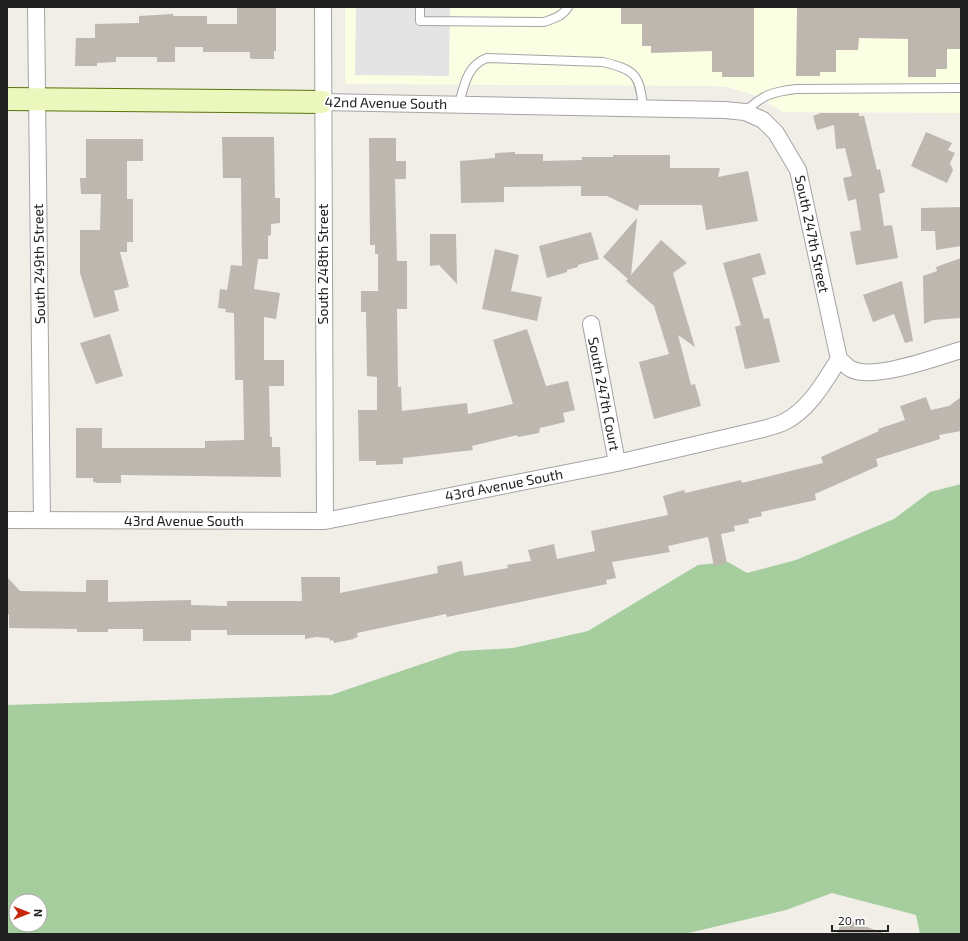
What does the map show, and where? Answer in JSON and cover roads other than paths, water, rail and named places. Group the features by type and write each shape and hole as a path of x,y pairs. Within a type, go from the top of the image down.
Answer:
{"street":[{"name":"South 249th Street","path":"36,7 42,520"},
{"name":"South 248th Street","path":"322,7 325,521"},
{"name":"42nd Avenue South","path":"7,99 459,104 725,110 745,112 763,120"},
{"name":"South 247th Street","path":"763,120 776,133 798,170 839,359"},
{"name":"South 247th Court","path":"591,324 617,463"},
{"path":"839,359 852,370 865,372 887,371 961,350"},
{"name":"43rd Avenue South","path":"7,520 325,521 617,463 764,429 785,422 804,408 823,384 839,359"}],"lane":[{"path":"420,7 420,21 544,22 557,17 565,12 568,7"},
{"path":"459,104 466,78 471,69 479,61 487,58 603,62 616,65 627,70 638,79 641,85 643,109"},
{"path":"745,112 758,100 773,92 796,89 961,88"}]}
